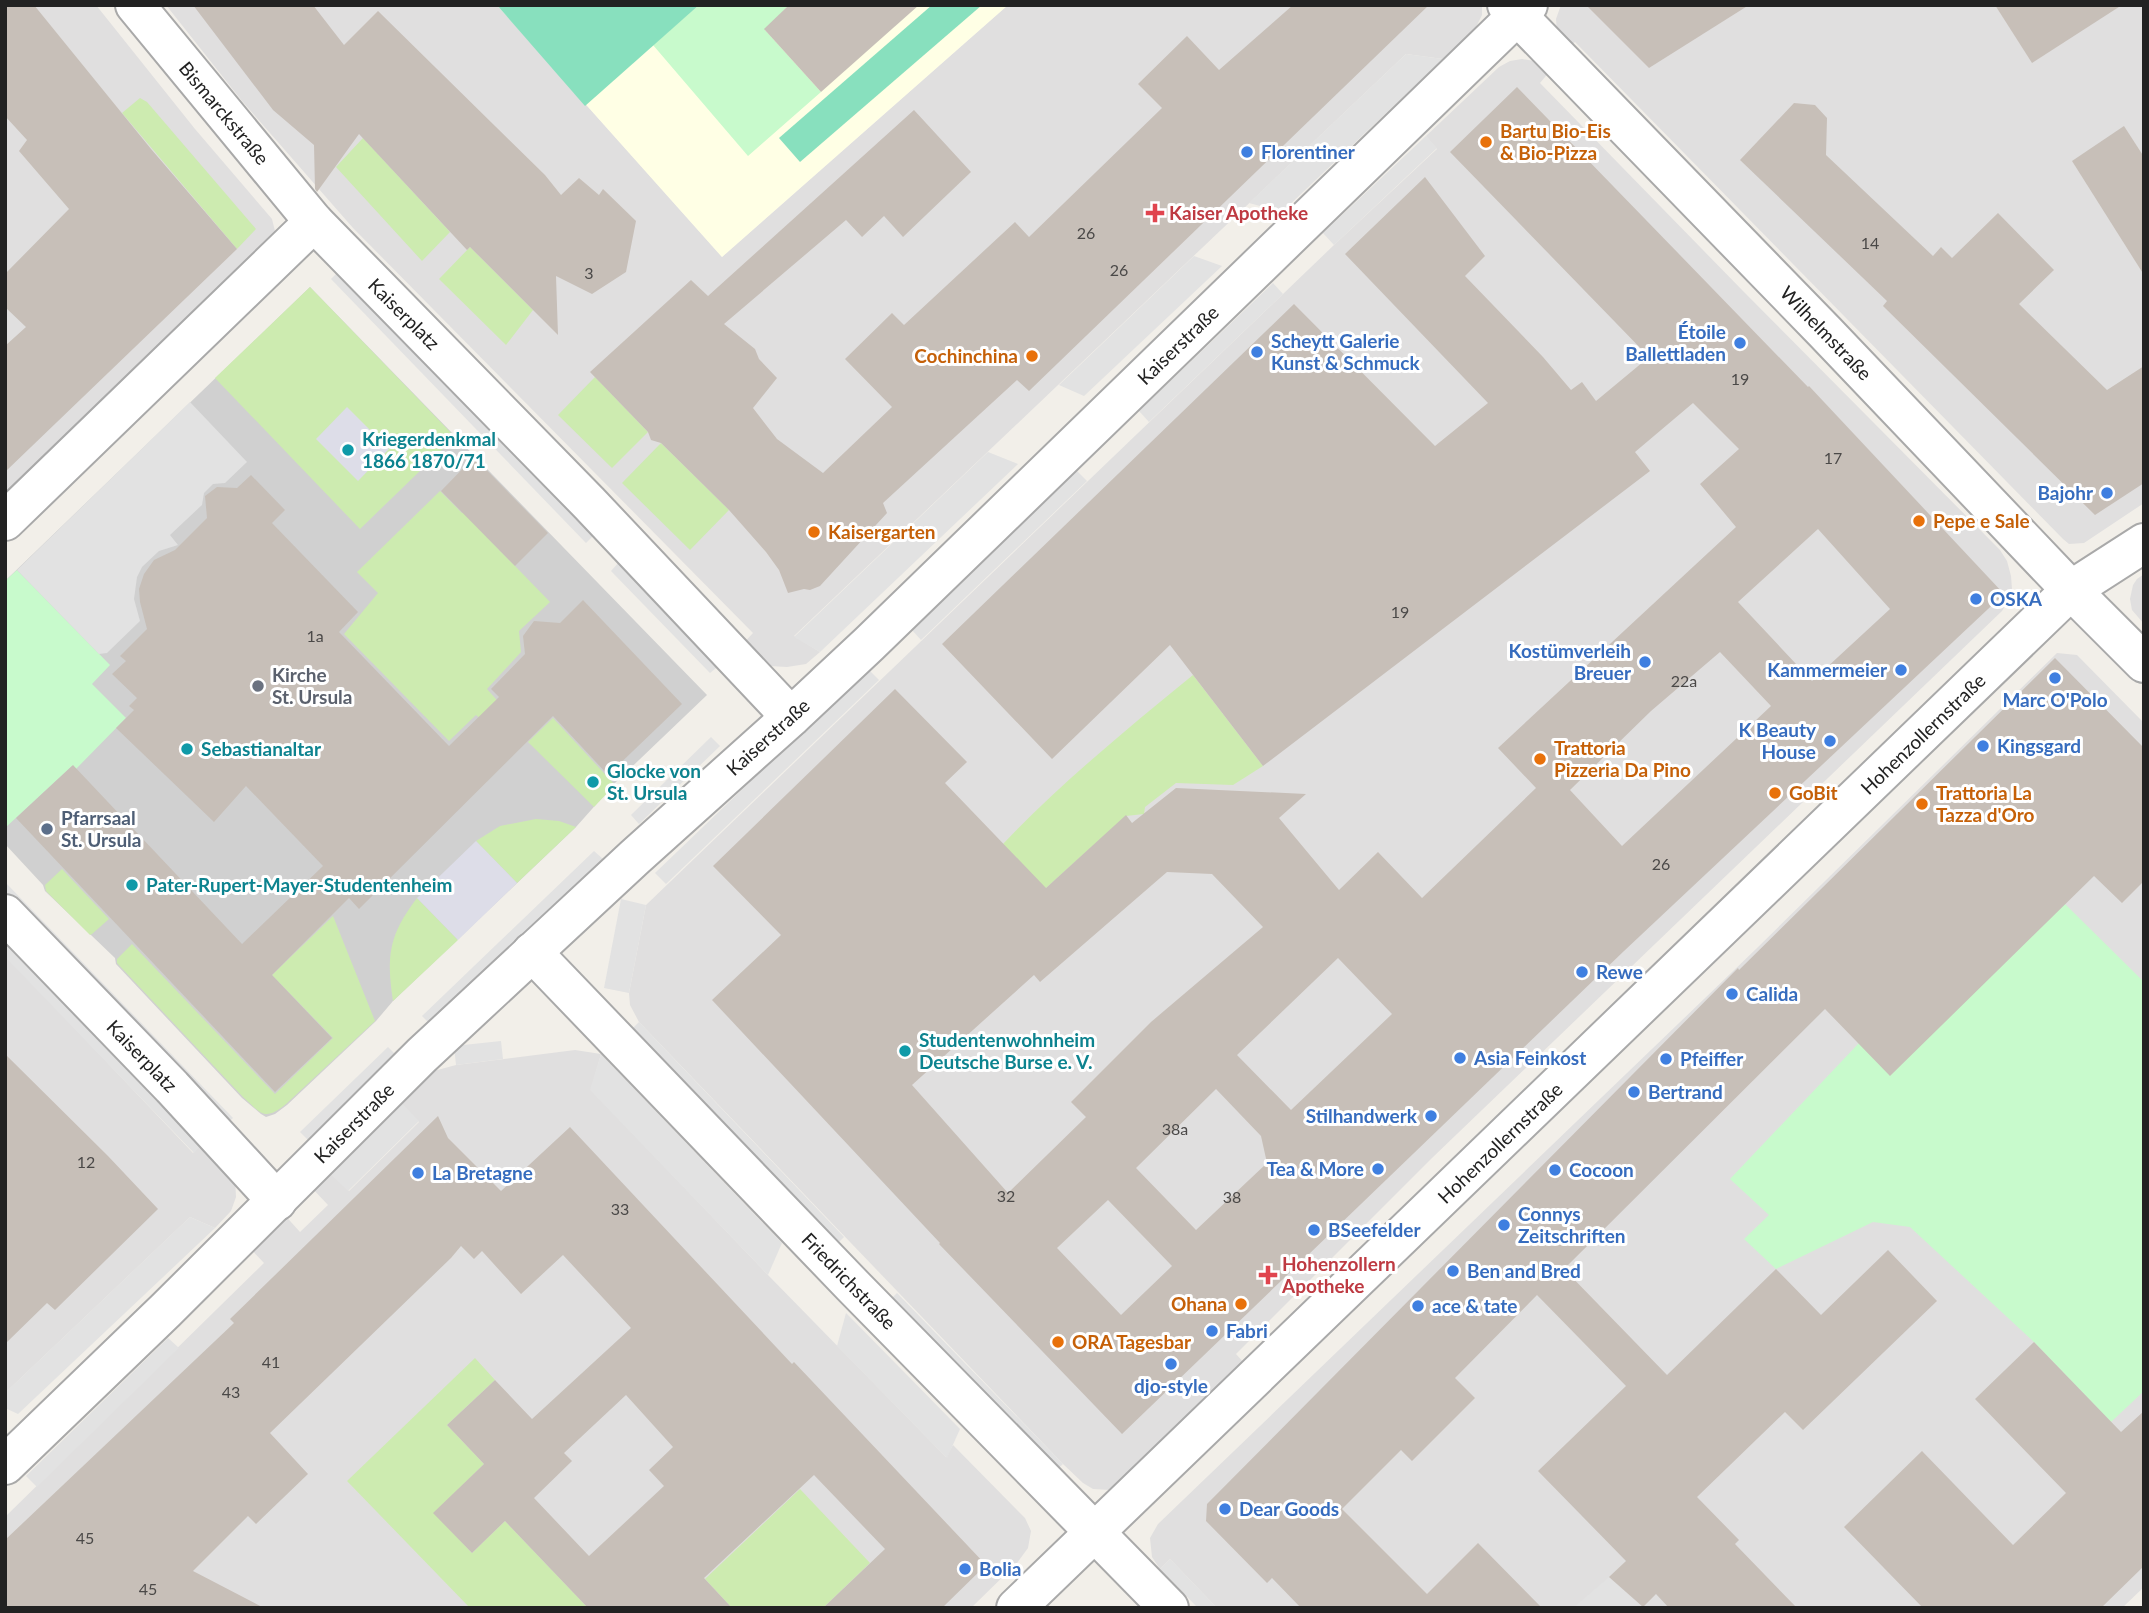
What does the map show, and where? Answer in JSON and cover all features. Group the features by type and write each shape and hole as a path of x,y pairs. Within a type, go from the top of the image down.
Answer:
{"street":[{"name":"Bismarckstraße","path":"135,5 314,222"},
{"name":"Wilhelmstraße","path":"1517,9 2071,590 2144,663"},
{"name":"Kaiserstraße","path":"5,1465 113,1363 422,1055 532,951 791,717 1065,456 1517,9"},
{"path":"5,521 314,222"},
{"name":"Kaiserplatz","path":"314,222 589,503 791,717"},
{"name":"Hohenzollernstraße","path":"1016,1608 2071,590 2144,543"},
{"name":"Kaiserplatz","path":"5,914 172,1087 277,1201"},
{"name":"Friedrichstraße","path":"532,951 852,1285 1169,1608"}],"shaded area":[{"path":"5,5 96,5 195,129 272,219 275,231 272,239 5,495"},
{"path":"166,5 497,5 722,257 1008,5 1482,5 1482,15 1476,27 1443,59 1406,54 794,636 820,652 806,664 787,667 769,666 755,661 739,648 753,633 353,228 242,101"},
{"path":"497,5 1008,5 722,257"},
{"path":"1561,5 2144,5 2144,503 2084,543 2069,544 2063,539 1575,42 1565,50 1557,32 1556,19"},
{"path":"1406,54 1443,59 1282,212 1249,203"},
{"path":"1522,59 1534,61 1550,71 1540,83 2000,550 2007,561 2011,576 2009,600 2002,611 1432,1158 1236,1354 1245,1364 1111,1490 1093,1489 1063,1464 639,1022 630,1005 629,993 646,905 1437,149 1426,136 1499,67"},
{"path":"1426,136 1437,148 1334,245 1323,233"},
{"path":"1194,256 1222,266 1084,396 1059,385"},
{"path":"341,269 596,533 586,543 331,279"},
{"path":"1273,283 1283,294 1149,422 1139,411"},
{"path":"310,287 707,695 616,782 576,827 393,1001 376,1021 287,1105 266,1117 242,1098 116,964 115,958 45,891 43,885 5,844 5,581"},
{"path":"190,402 247,462 225,483 213,484 204,493 202,505 170,535 178,545 159,551 142,567 137,577 134,599 140,621 107,653 99,654 17,570"},
{"path":"347,407 389,449 358,481 316,439"},
{"path":"988,452 1018,464 820,652 794,637"},
{"path":"1076,470 1087,481 921,640 911,629"},
{"path":"621,560 722,663 710,673 611,571"},
{"path":"2144,574 2144,624 2132,610 2130,599 2133,585"},
{"path":"2057,653 2077,655 2144,723 2144,1587 2122,1608 1217,1608 1170,1559 1160,1569 1152,1557 1150,1538 1158,1524 1756,949"},
{"path":"868,669 879,680 666,884 655,873"},
{"path":"711,737 720,746 639,824 631,815"},
{"path":"476,841 517,883 458,940 417,898"},
{"path":"594,851 603,859 430,1024 422,1016"},
{"path":"5,882 233,1118 223,1127 5,902"},
{"path":"621,899 646,905 629,993 604,988"},
{"path":"5,937 205,1141 194,1153 5,957"},
{"path":"5,955 193,1153 205,1141 235,1177 236,1197 231,1211 215,1228 190,1217 5,1393"},
{"path":"639,1022 844,1237 834,1247 629,1032"},
{"path":"501,1041 503,1059 456,1065 454,1046"},
{"path":"388,1047 397,1056 309,1141 300,1132"},
{"path":"575,1050 601,1054 591,1090 768,1275 946,1457 953,1445 1025,1518 1031,1531 1028,1548 1017,1563 971,1608 5,1608 5,1517 264,1263 248,1246 282,1212 300,1232 328,1205 310,1186 327,1170 349,1191 419,1122 397,1099 430,1072 456,1065"},
{"path":"601,1054 782,1243 768,1275 590,1090"},
{"path":"397,1099 419,1121 348,1191 327,1170"},
{"path":"190,1217 215,1228 18,1414 5,1408 5,1393"},
{"path":"897,1293 1063,1464 1052,1474 887,1303"},
{"path":"846,1313 960,1429 947,1458 837,1346"},
{"path":"168,1338 179,1348 37,1487 26,1476"},
{"path":"1170,1559 1217,1608 1198,1608 1160,1569"},
{"path":"1609,1577 1644,1608 1573,1608"}],"green space":[{"path":"497,5 699,5 585,106"},
{"path":"699,5 789,5 765,30 821,92 748,156 653,45"},
{"path":"932,5 982,5 800,162 779,138"},
{"path":"140,98 147,102 256,229 237,249 122,113"},
{"path":"363,138 450,232 422,261 336,167"},
{"path":"470,247 533,310 506,345 439,279"},
{"path":"310,287 455,437 360,529 215,378"},
{"path":"595,377 648,432 612,468 558,415"},
{"path":"661,443 729,510 690,550 622,483"},
{"path":"440,491 462,513 474,501 477,527 550,602 519,631 521,652 487,689 503,707 486,724 476,715 449,741 344,634 378,593 357,572"},
{"path":"17,570 110,665 92,684 126,718 76,769 72,766 5,828 5,581"},
{"path":"1193,675 1263,766 1233,785 1176,783 1145,807 1144,814 1126,816 1016,915 1003,844 1119,736"},
{"path":"553,718 615,785 594,807 528,742"},
{"path":"536,819 559,821 576,827 517,883 476,841 500,826"},
{"path":"62,869 109,919 90,935 46,891 45,885"},
{"path":"417,898 458,940 393,1001 390,971 392,946 400,923"},
{"path":"2065,904 2144,982 2144,1391 2111,1422 2034,1342 1910,1227 1873,1222 1776,1269 1744,1239 1769,1215 1730,1179 1859,1043"},
{"path":"333,916 375,1021 273,1113 259,1111 243,1097 117,963 117,959 132,944 275,1094 333,1038 272,975"},
{"path":"475,1358 495,1380 447,1425 484,1464 434,1513 472,1553 505,1521 588,1608 470,1608 347,1481"},
{"path":"800,1489 870,1563 823,1608 732,1608 705,1579"}],"building":[{"path":"5,5 34,5 151,149 237,249 5,472 5,346 26,327 5,307 5,274 69,209 19,151 27,140 5,116"},
{"path":"193,5 313,5 344,45 378,11 545,175 561,195 579,178 599,195 603,189 636,221 626,272 592,294 556,276 558,335 470,247 467,250 359,134 317,192 314,145 273,110"},
{"path":"789,5 919,5 821,92 764,29"},
{"path":"1293,5 1429,5 1029,391 1017,380 883,503 887,513 820,586 788,593 779,570 729,510 661,443 651,440 648,432 590,372 691,280 708,296 914,110 971,172 903,237 884,216 862,237 846,220 724,324 755,349 759,359 777,378 753,408 777,439 823,473 892,407 845,359 892,313 904,325 1015,222 1029,237 1162,108 1138,84 1187,36 1219,70"},
{"path":"1586,5 1749,5 1649,68"},
{"path":"1995,5 2122,5 2032,63"},
{"path":"1517,87 1809,386 2004,594 1624,951 1122,1434 939,1244 712,1000 781,935 713,866 895,689 967,762 945,783 1046,888 1126,815 1132,823 1176,788 1306,794 1279,818 1339,890 1378,852 1422,898 1536,788 1498,748 1736,527 1700,484 1739,449 1693,403 1635,452 1650,471 1263,766 1170,645 1052,759 942,644 1294,304 1435,446 1488,403 1345,254 1425,177 1485,256 1465,276 1571,390 1582,382 1596,401 1649,357 1450,152","holes":["1818,529 1890,609 1812,681 1738,602","1720,652 1771,706 1622,846 1570,790 1651,711","1167,872 1212,874 1263,927 1151,1022 1071,1102 1086,1117 1008,1193 912,1085 1034,975 1040,982","1338,958 1392,1014 1291,1110 1237,1055","1216,1089 1261,1136 1267,1163 1196,1230 1136,1168","1108,1200 1172,1266 1121,1315 1057,1248"]},
{"path":"1794,103 1815,105 1827,118 1826,155 1933,256 1941,247 1952,258 1998,213 2054,270 2019,304 2107,390 2144,366 2144,483 2095,515 1883,306 1887,301 1740,160"},
{"path":"2124,126 2144,157 2144,275 2072,161"},
{"path":"474,457 548,533 515,566 441,491"},
{"path":"251,475 285,510 272,523 358,612 339,632 449,746 499,697 491,689 525,654 523,636 534,621 560,623 583,600 682,704 608,775 553,716 359,909 349,898 272,975 332,1038 275,1092 16,818 73,765 242,944 323,866 246,786 214,822 116,728 134,710 129,706 137,698 112,674 126,661 120,656 147,629 139,589 144,574 154,560 175,550 207,518 205,496 217,487 237,488"},
{"path":"2055,658 2144,748 2144,881 2122,903 2094,876 1890,1076 1825,1009 1564,1269 1667,1375 1776,1269 1821,1315 1888,1250 1937,1301 1803,1430 1785,1412 1697,1497 1739,1540 1735,1544 1797,1608 1669,1608 1656,1594 1643,1607 1609,1577 1626,1561 1538,1471 1626,1386 1537,1295 1455,1378 1475,1398 1412,1461 1401,1450 1342,1509 1427,1594 1478,1543 1542,1608 1301,1608 1272,1578 1267,1583 1206,1521 1207,1504 1738,968 1739,970"},
{"path":"5,1054 158,1209 55,1310 47,1303 5,1344"},
{"path":"438,1116 448,1138 501,1191 570,1127 792,1364 794,1362 986,1565 942,1608 823,1608 885,1549 814,1475 704,1578 732,1608 588,1608 505,1521 472,1553 433,1513 484,1464 447,1425 495,1380 532,1419 631,1328 563,1255 521,1294 482,1251 474,1259 461,1246 270,1433 308,1474 256,1524 248,1516 193,1571 264,1608 5,1608 5,1540 234,1323 230,1319","holes":["626,1395 673,1447 649,1470 664,1486 589,1556 534,1498 572,1461 564,1453"]},
{"path":"2034,1342 2121,1432 2144,1411 2144,1566 2101,1608 1923,1608 1844,1527 1922,1451 2013,1545 2066,1493 1975,1399"}],"place":[{"name":"Bartu Bio-Eis & Bio-Pizza","path":"1486,142"},
{"name":"Florentiner","path":"1247,152"},
{"name":"Kaiser Apotheke","path":"1155,213"},
{"name":"Étoile Ballettladen","path":"1740,343"},
{"name":"Scheytt Galerie Kunst & Schmuck","path":"1257,352"},
{"name":"Cochinchina","path":"1032,356"},
{"name":"Kriegerdenkmal 1866 1870/71","path":"348,450"},
{"name":"Bajohr","path":"2107,493"},
{"name":"Pepe e Sale","path":"1919,521"},
{"name":"Kaisergarten","path":"814,532"},
{"name":"OSKA","path":"1976,599"},
{"name":"Kostümverleih Breuer","path":"1645,662"},
{"name":"Kammermeier","path":"1901,670"},
{"name":"Marc O'Polo","path":"2055,678"},
{"name":"Kirche St. Ursula","path":"258,686"},
{"name":"K Beauty House","path":"1830,741"},
{"name":"Kingsgard","path":"1983,746"},
{"name":"Sebastianaltar","path":"187,749"},
{"name":"Trattoria Pizzeria Da Pino","path":"1540,759"},
{"name":"Glocke von St. Ursula","path":"593,782"},
{"name":"GoBit","path":"1775,793"},
{"name":"Trattoria La Tazza d'Oro","path":"1922,804"},
{"name":"Pfarrsaal St. Ursula","path":"47,829"},
{"name":"Pater-Rupert-Mayer-Studentenheim","path":"132,885"},
{"name":"Rewe","path":"1582,972"},
{"name":"Calida","path":"1732,994"},
{"name":"Studentenwohnheim Deutsche Burse e. V.","path":"905,1051"},
{"name":"Asia Feinkost","path":"1460,1058"},
{"name":"Pfeiffer","path":"1666,1059"},
{"name":"Bertrand","path":"1634,1092"},
{"name":"Stilhandwerk","path":"1431,1116"},
{"name":"Tea & More","path":"1378,1169"},
{"name":"Cocoon","path":"1555,1170"},
{"name":"La Bretagne","path":"418,1173"},
{"name":"Connys Zeitschriften","path":"1504,1225"},
{"name":"BSeefelder","path":"1314,1230"},
{"name":"Ben and Bred","path":"1453,1271"},
{"name":"Hohenzollern Apotheke","path":"1268,1275"},
{"name":"Ohana","path":"1241,1304"},
{"name":"ace & tate","path":"1418,1306"},
{"name":"Fabri","path":"1212,1331"},
{"name":"ORA Tagesbar","path":"1058,1342"},
{"name":"djo-style","path":"1171,1364"},
{"name":"Dear Goods","path":"1225,1509"},
{"name":"Bolia","path":"965,1569"}]}
